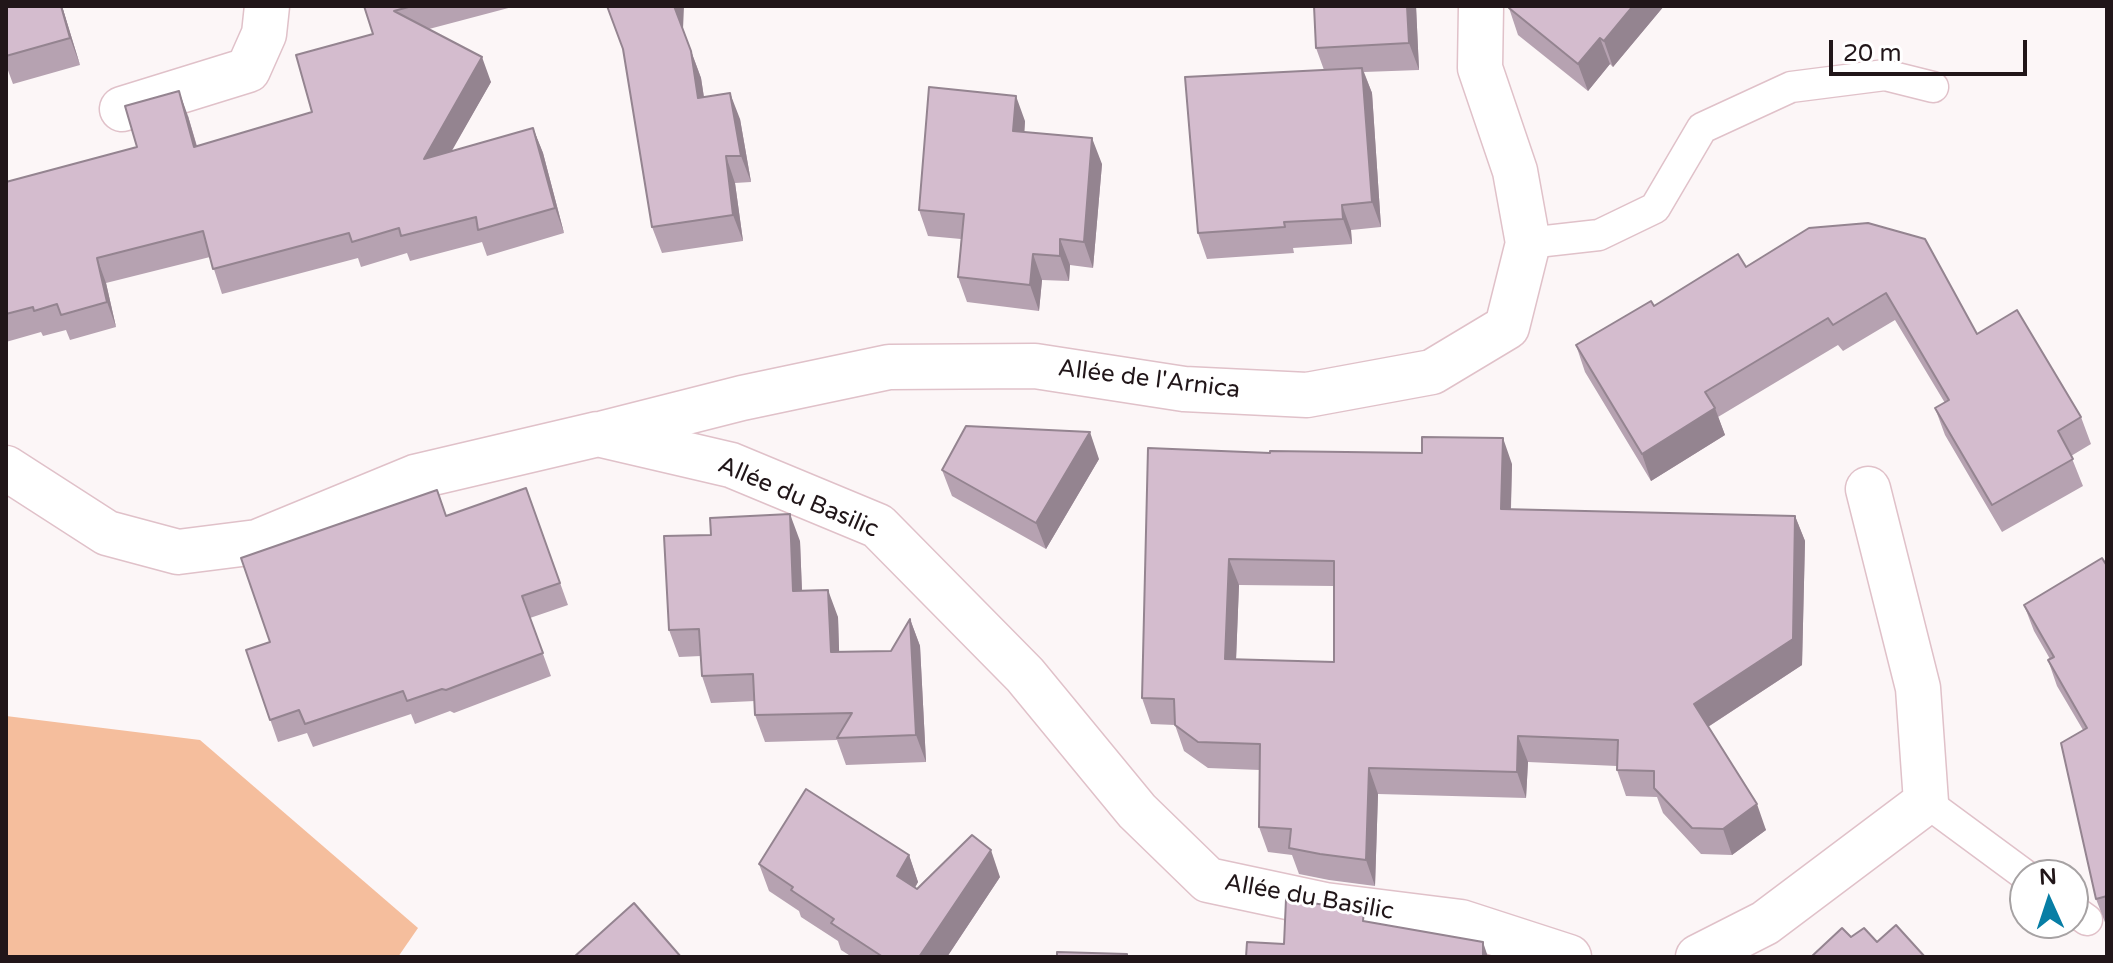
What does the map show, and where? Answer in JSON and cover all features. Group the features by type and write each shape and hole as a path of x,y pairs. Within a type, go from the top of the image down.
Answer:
{"street":[{"path":"122,109 248,70 264,34 267,6"},
{"name":"Allée de l'Arnica","path":"598,434 742,398 889,367 1035,366 1184,389 1307,395 1432,372 1507,327 1528,243 1515,171 1480,68 1481,6"},
{"name":"Allée du Basilic","path":"6,468 107,533 178,552 257,542 415,477 598,434 731,465 878,526 1025,675 1137,811 1208,880 1325,905 1461,922 1569,957"},
{"path":"1698,957 1765,923 1926,802 1918,688 1868,489"}],"lane":[{"path":"1528,243 1599,235 1655,208 1702,128 1791,87 1885,75 1933,87"},
{"path":"1926,802 2009,863"}],"shaded area":[{"path":"6,716 200,740 418,928 398,957 6,957"}],"building":[{"path":"6,6 61,6 70,38 6,56"},
{"path":"364,6 412,6 394,11 482,57 424,159 533,128 555,208 478,230 476,217 401,236 399,228 352,242 349,233 213,269 203,231 97,258 107,302 61,315 57,304 34,311 33,307 6,314 6,182 137,147 125,106 179,91 194,147 312,112 296,55 373,34"},
{"path":"607,6 674,6 691,51 698,98 730,93 741,156 726,156 733,215 652,227 623,49"},
{"path":"1314,6 1407,6 1409,43 1316,48"},
{"path":"1633,6 1604,41 1600,38 1578,64 1509,8"},
{"path":"1362,68 1372,202 1342,205 1343,219 1284,222 1285,227 1198,233 1185,77"},
{"path":"929,87 1016,96 1013,131 1092,138 1084,242 1060,239 1060,256 1033,254 1030,285 958,277 964,214 919,210"},
{"path":"1868,223 1925,239 1977,334 2017,310 2081,417 2058,431 2073,459 1992,505 1935,408 1949,400 1886,293 1833,325 1828,318 1705,392 1715,408 1642,454 1576,345 1651,301 1654,306 1738,254 1746,267 1809,228"},
{"path":"966,426 1090,432 1036,523 942,470"},
{"path":"1422,437 1503,438 1501,509 1795,516 1793,639 1694,704 1757,804 1723,829 1692,828 1654,788 1654,771 1617,770 1618,740 1518,736 1517,772 1369,768 1366,860 1289,848 1291,829 1259,827 1260,744 1198,742 1175,725 1174,699 1142,698 1148,448 1270,453 1422,453","holes":["1229,559 1334,561 1334,662 1225,659"]},
{"path":"526,488 560,583 522,596 543,653 446,690 407,701 403,691 305,724 299,710 270,720 246,650 270,642 241,558 437,490 446,516"},
{"path":"790,514 793,591 828,590 831,652 891,651 910,619 916,735 837,738 852,713 755,715 753,674 702,676 699,629 669,630 664,536 711,535 710,518"},
{"path":"2102,558 2107,566 2107,896 2096,899 2061,743 2087,728 2048,660 2054,657 2024,605"},
{"path":"806,789 909,855 897,876 917,889 972,835 991,850 919,957 883,957 831,923 834,919 759,864"},
{"path":"1286,899 1364,911 1363,921 1483,942 1483,957 1246,957 1247,942 1284,944"},
{"path":"634,903 681,957 574,957"},
{"path":"1896,925 1925,957 1811,957 1842,928 1851,937 1864,928 1877,942"},
{"path":"1057,952 1127,954 1127,957 1057,957"}]}
